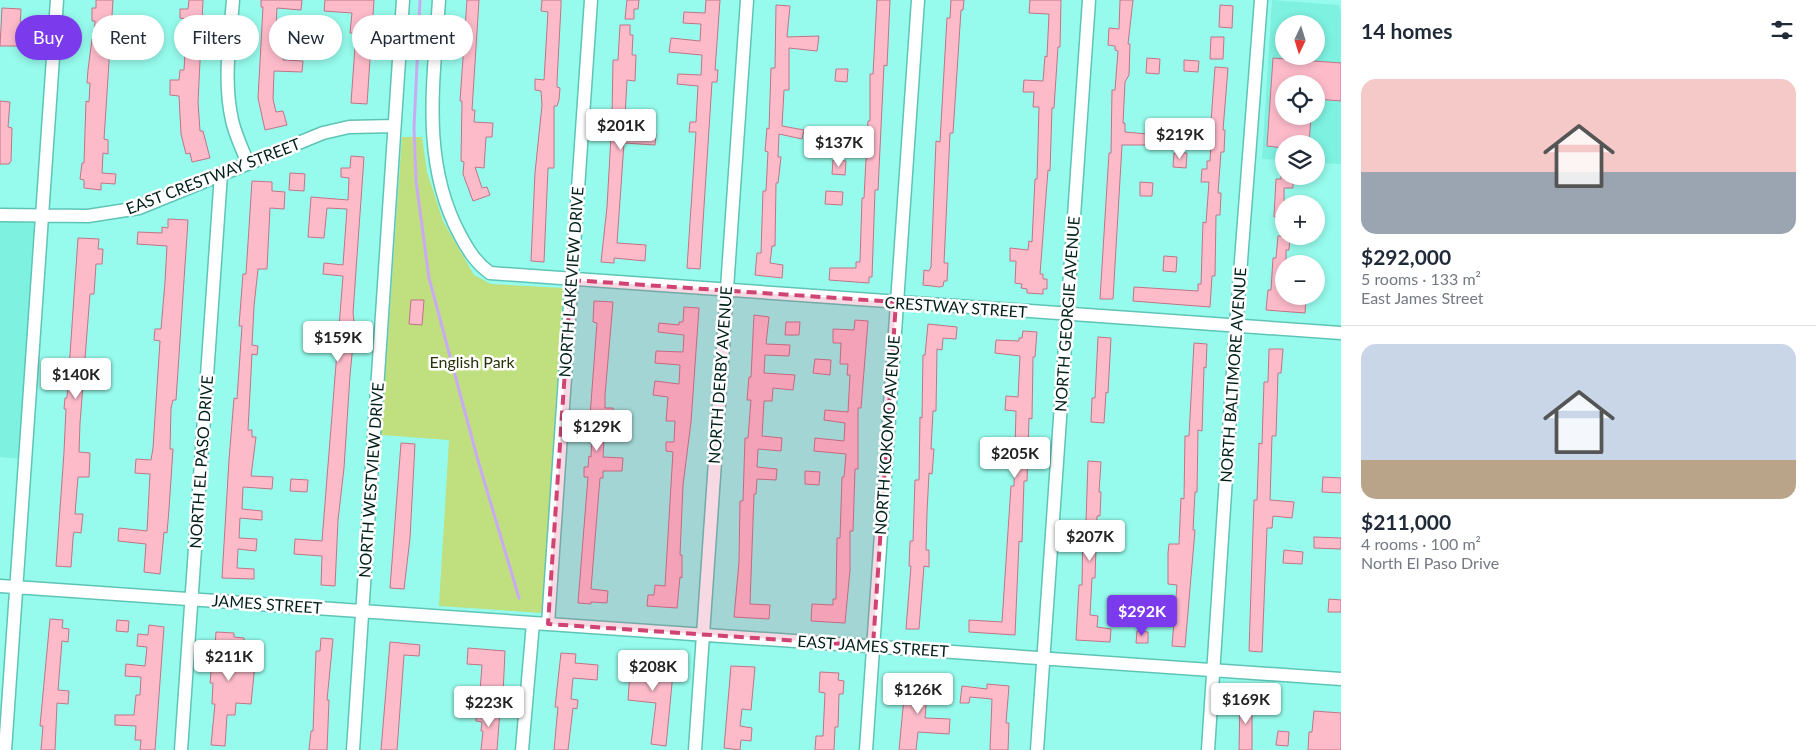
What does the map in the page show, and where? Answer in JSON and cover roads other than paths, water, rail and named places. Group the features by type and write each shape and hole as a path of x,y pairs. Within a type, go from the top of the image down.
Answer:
{"street":[{"path":"2,750 16,587 57,0"},
{"path":"233,0 228,53 228,92 232,122 248,163"},
{"name":"NORTH WESTVIEW DRIVE","path":"353,750 403,0"},
{"name":"CRESTWAY STREET","path":"439,0 432,106 436,167 443,195 452,219 472,254 482,267 498,275 1341,333"},
{"name":"NORTH LAKEVIEW DRIVE","path":"548,624 591,0"},
{"name":"NORTH DERBY AVENUE","path":"695,750 747,0"},
{"name":"NORTH KOKOMO AVENUE","path":"866,750 918,0"},
{"name":"NORTH GEORGIE AVENUE","path":"1037,750 1089,0"},
{"name":"NORTH BALTIMORE AVENUE","path":"1208,750 1236,326 1261,0"},
{"name":"EAST CRESTWAY STREET","path":"0,214 88,216 139,208 334,130 371,125 394,126"},
{"name":"NORTH EL PASO DRIVE","path":"182,750 220,174"},
{"name":"JAMES STREET","path":"0,586 533,623"},
{"path":"522,750 533,623"},
{"name":"EAST JAMES STREET","path":"533,623 1341,679"}],"waterway":[{"path":"420,0 414,128 416,181 429,278 477,457 519,598"}],"park label":[{"name":"English Park","path":"472,362"}]}
